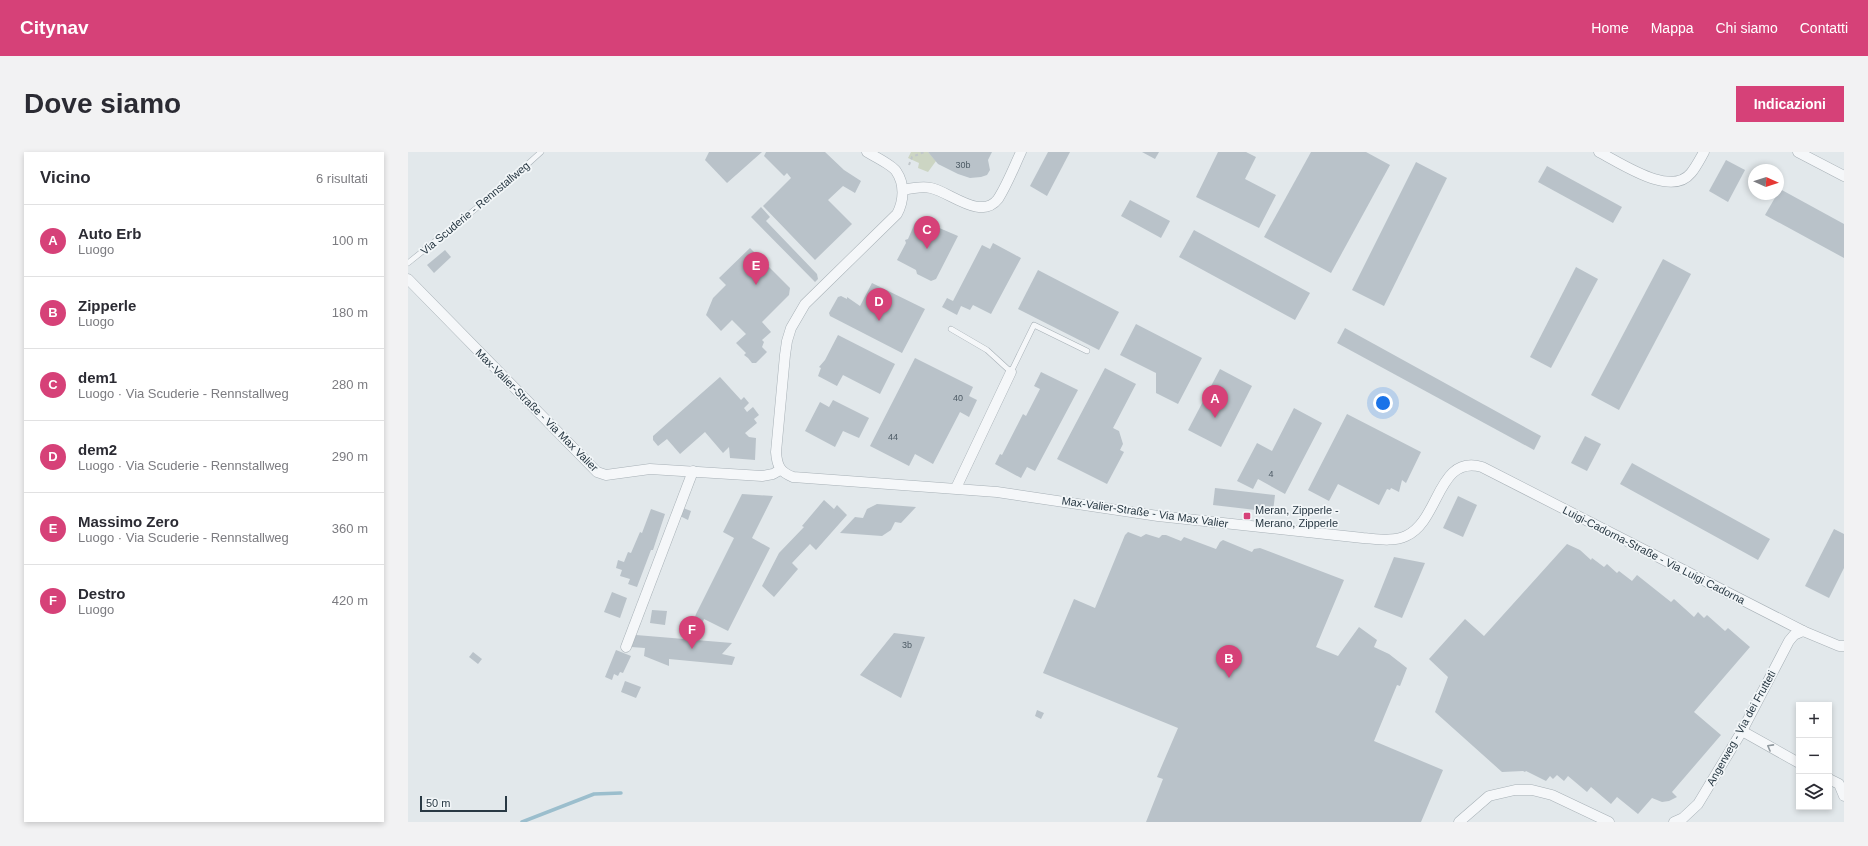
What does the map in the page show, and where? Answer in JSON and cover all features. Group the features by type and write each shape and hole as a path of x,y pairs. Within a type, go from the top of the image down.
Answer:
{"street":[{"path":"780,470 776,452 785,355 791,328 805,304 897,214 901,206 903,190 896,170 867,152"},
{"path":"903,190 931,188 973,206 985,207 992,205 998,198 1021,152"},
{"path":"1600,152 1647,176 1659,181 1670,183 1681,181 1691,174 1704,152"},
{"path":"1798,152 1844,176"},
{"name":"Max-Valier-Straße - Via Max Valier","path":"408,279 597,472 606,474 650,469 762,476 773,474 780,470 793,477 956,488 1004,493 1158,516 1393,540 1417,530 1427,518 1452,472 1464,465"},
{"path":"956,488 1011,372"},
{"name":"Luigi-Cadorna-Straße - Via Luigi Cadorna","path":"1464,465 1473,464 1482,467 1803,631 1839,646 1844,646"},
{"path":"626,647 693,471"},
{"name":"Angerweg - Via dei Frutteti","path":"1681,821 1698,804 1742,731 1789,641 1794,635 1803,631"},
{"path":"1742,731 1796,761"},
{"path":"1832,780 1839,784 1844,796"},
{"path":"1458,822 1488,796 1515,790 1532,790 1552,795 1609,822"}],"lane":[{"name":"Via Scuderie - Rennstallweg","path":"408,263 499,190 541,152"},
{"path":"951,329 987,350 1011,372 1034,325 1087,351"}],"path":[{"path":"909,165 912,157 924,152"}],"green space":[{"path":"911,152 928,152 936,161 928,172 918,168 919,163 908,158"}],"building":[{"path":"709,152 762,152 727,183 705,160"},
{"path":"766,152 825,152 844,170 861,181 855,193 843,186 828,200 852,224 815,260 763,206 791,178 787,173 784,176 764,156"},
{"path":"928,152 992,152 988,160 990,170 987,175 970,178 938,164"},
{"path":"1048,152 1070,152 1047,196 1030,186"},
{"path":"1142,152 1159,152 1155,159"},
{"path":"1218,152 1246,152 1256,157 1245,179 1276,195 1259,228 1196,197"},
{"path":"1311,152 1366,152 1390,165 1331,273 1264,237"},
{"path":"1726,160 1745,170 1728,202 1709,191"},
{"path":"1416,162 1447,178 1384,306 1352,290"},
{"path":"1547,166 1622,207 1613,223 1538,182"},
{"path":"1784,191 1844,224 1844,258 1765,215 1774,200 1784,200"},
{"path":"1130,200 1170,221 1161,238 1121,216"},
{"path":"761,207 770,217 766,221 817,274 818,279 815,282 751,217"},
{"path":"923,221 958,236 936,279 931,281 917,274 916,270 897,260 906,243 905,240 908,239 915,223"},
{"path":"1194,230 1310,293 1295,320 1179,257"},
{"path":"993,243 1021,258 991,314 973,305 970,310 961,306 957,315 942,307 947,298 953,301 982,245 990,249"},
{"path":"750,248 790,288 789,295 762,322 771,332 762,340 764,342 762,347 767,352 756,363 752,363 744,355 746,353 736,343 746,334 732,320 721,331 706,315 713,298 726,285 719,278"},
{"path":"445,250 451,257 434,273 427,265"},
{"path":"1663,259 1691,274 1619,410 1591,395"},
{"path":"1576,267 1598,279 1551,368 1530,357"},
{"path":"1038,270 1119,312 1099,350 1018,309"},
{"path":"872,283 925,309 902,353 830,316 829,313 838,297 841,296 847,299 847,297 860,306"},
{"path":"1136,324 1202,358 1178,404 1156,393 1156,373 1120,355"},
{"path":"1345,328 1541,436 1534,450 1337,343"},
{"path":"838,335 895,364 880,394 843,375 837,386 818,376 821,368 819,367 825,360"},
{"path":"915,358 973,387 969,396 977,400 969,417 960,412 933,464 915,454 909,466 870,446"},
{"path":"1105,368 1136,384 1113,428 1119,431 1123,444 1120,450 1124,452 1107,484 1057,459"},
{"path":"1220,369 1252,386 1221,447 1188,430"},
{"path":"1041,372 1078,390 1035,471 1027,467 1021,478 995,464 1000,454 1002,455 1023,414 1026,416 1040,389 1034,386"},
{"path":"720,377 741,400 744,397 749,403 744,408 747,412 753,407 759,415 754,419 757,423 745,433 749,437 756,438 755,460 730,458 729,447 723,453 705,432 680,454 667,439 658,446 653,440 653,436"},
{"path":"833,400 869,418 859,438 843,431 835,447 805,431 820,402 829,407"},
{"path":"1294,408 1322,423 1285,494 1258,479 1253,489 1237,481 1257,443 1272,451"},
{"path":"1347,414 1421,452 1406,483 1402,480 1399,492 1391,488 1390,490 1387,489 1379,505 1338,484 1329,501 1308,490"},
{"path":"1585,436 1601,444 1587,471 1571,463"},
{"path":"1632,463 1770,539 1758,560 1620,484"},
{"path":"1215,488 1275,495 1273,512 1213,505"},
{"path":"742,494 773,496 752,538 770,548 728,631 704,619 698,633 690,632 696,614 734,538 723,532"},
{"path":"1458,496 1477,505 1463,537 1443,528"},
{"path":"824,500 834,509 837,505 847,515 816,550 810,544 792,563 798,569 774,597 762,586 779,553 804,527 802,526"},
{"path":"877,504 916,507 901,523 895,522 891,530 882,536 840,533 855,517 863,518 867,509"},
{"path":"683,508 691,511 688,520 680,516"},
{"path":"651,509 665,514 653,550 651,550 637,587 628,584 630,579 620,576 622,570 616,568 618,560 624,562 628,552 631,553 640,532 642,533"},
{"path":"1834,529 1844,534 1844,568 1829,598 1805,586"},
{"path":"1128,532 1141,537 1146,534 1159,538 1162,535 1166,535 1181,541 1184,537 1216,549 1223,540 1252,552 1254,549 1260,548 1344,580 1316,647 1338,656 1359,627 1377,640 1374,647 1389,654 1407,668 1400,686 1397,685 1374,741 1443,770 1421,822 1146,822 1163,779 1157,777 1178,728 1043,673 1074,599 1095,608 1125,535"},
{"path":"1567,544 1580,550 1591,560 1592,558 1604,567 1607,564 1617,573 1619,571 1632,581 1637,575 1671,602 1674,599 1694,617 1698,612 1704,618 1707,615 1725,631 1728,628 1750,647 1694,712 1721,735 1672,792 1677,797 1669,801 1662,802 1652,798 1638,814 1617,797 1611,804 1591,787 1587,792 1568,776 1564,781 1557,775 1553,779 1550,776 1546,781 1526,771 1502,772 1435,712 1448,677 1429,659 1465,619 1484,636"},
{"path":"1394,557 1425,563 1402,618 1374,607"},
{"path":"612,592 627,598 620,618 604,612"},
{"path":"652,610 667,611 665,625 650,623"},
{"path":"894,633 925,637 901,698 860,675"},
{"path":"636,635 732,643 722,654 735,657 732,665 669,659 669,666 644,656 645,648 631,647"},
{"path":"616,650 631,656 623,673 620,672 618,676 614,674 612,680 605,677"},
{"path":"473,652 482,659 478,664 469,657"},
{"path":"625,681 641,687 636,698 621,692"},
{"path":"1037,710 1044,713 1041,719 1035,716"}],"waterway":[{"path":"522,822 594,794 621,793"}],"place":[{"name":"dem1","path":"927,249"},
{"name":"Massimo Zero","path":"756,285"},
{"name":"dem2","path":"879,321"},
{"name":"Auto Erb","path":"1215,418"},
{"name":"Meran, Zipperle - Merano, Zipperle","path":"1247,516"},
{"name":"Destro","path":"692,649"},
{"name":"Zipperle","path":"1229,678"}]}
